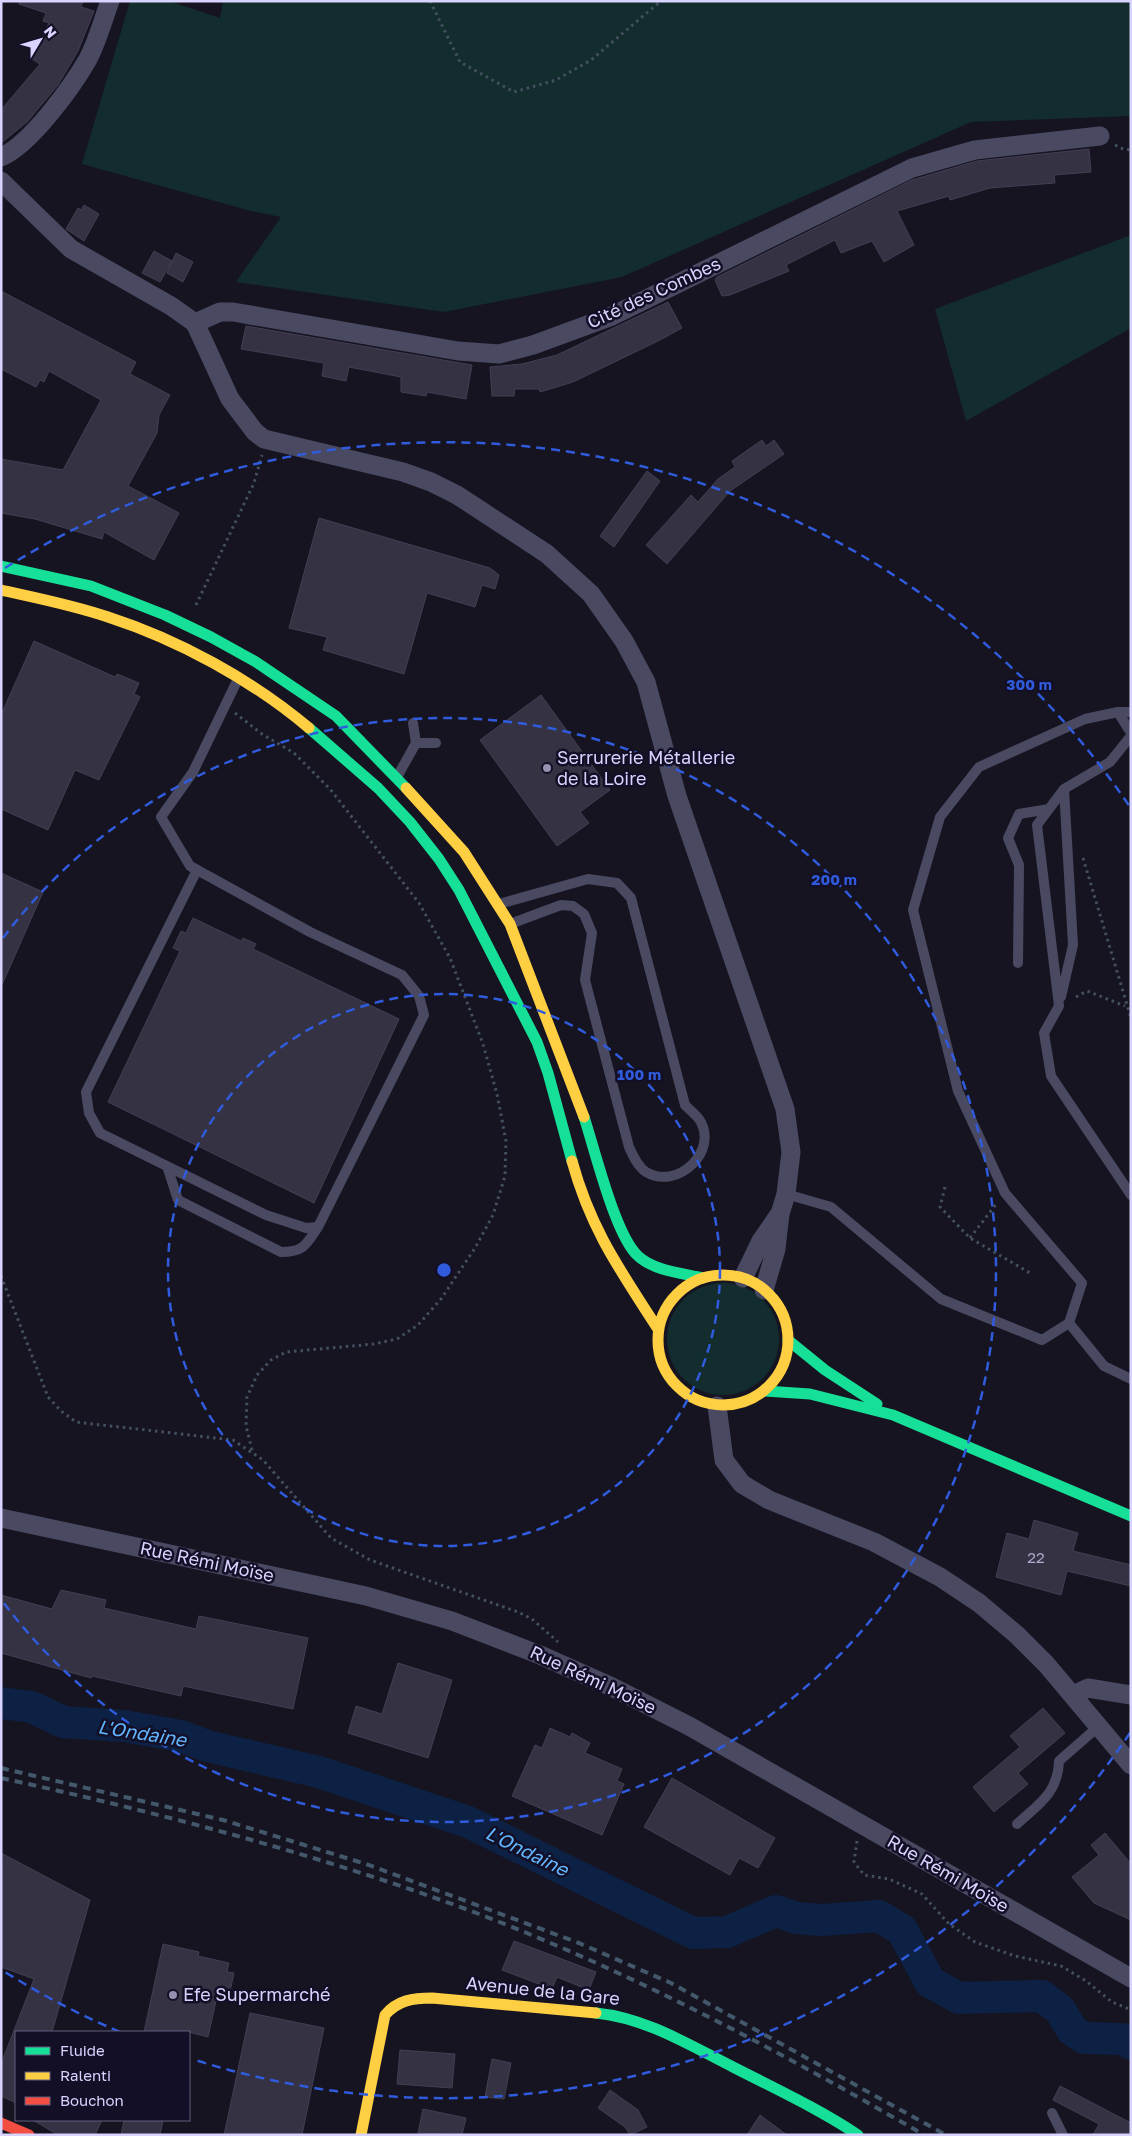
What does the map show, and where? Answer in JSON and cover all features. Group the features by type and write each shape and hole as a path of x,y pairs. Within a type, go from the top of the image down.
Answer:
{"main road":[{"path":"1,566 91,586 165,614 212,637 256,662 336,716 397,777 464,852 510,924 580,1104 618,1224 638,1256 661,1268 703,1278"},
{"path":"1,590 88,610 143,630 238,679 323,738 385,796 440,860 484,933 540,1050 572,1163 599,1235 658,1330"},
{"path":"716,1275 743,1278 764,1290 777,1304 786,1321 788,1340 786,1359 778,1377 765,1391 743,1403 718,1406 696,1401 678,1389 669,1377 658,1351 658,1330 666,1307 682,1289 703,1278 716,1275"},
{"path":"788,1340 825,1370 893,1414"},
{"path":"765,1391 810,1394 893,1414 1131,1516"},
{"name":"Avenue de la Gare","path":"361,2135 385,2015 393,2004 406,1998 432,1998 618,2015 670,2036 828,2115 858,2135"},
{"path":"1,2122 29,2135"}],"street":[{"path":"1,157 9,153 45,120 88,59 110,1"},
{"name":"Cité des Combes","path":"195,323 220,312 233,312 458,351 499,354 612,316 912,168 975,150 1100,136"},
{"path":"1,181 71,249 171,306 195,323 230,399 255,432 264,439 404,472 457,495 547,554 591,594 624,641 646,682 677,796 785,1109 792,1152 786,1194 780,1214 776,1249 764,1290"},
{"path":"743,1278 761,1241 780,1214"},
{"path":"718,1406 724,1460 742,1484 769,1500 874,1542 940,1578 979,1604 1017,1635 1073,1695 1131,1765"},
{"name":"Rue Rémi Moïse","path":"1,1518 366,1596 452,1621 540,1655 612,1687 689,1726 1131,1978"},
{"path":"1073,1695 1088,1688 1131,1695"}],"lane":[{"path":"167,1166 178,1200 280,1252 293,1252 305,1247 318,1227 424,1014 418,996 402,975 310,932 190,866 161,817 193,772 238,679"},
{"path":"786,1194 831,1207 941,1299 1042,1340 1069,1323 1082,1283 1005,1193 958,1092 913,910 940,817 979,768 1086,719 1118,712 1131,712"},
{"path":"1118,712 1131,732"},
{"path":"397,777 416,743 413,723"},
{"path":"1059,1006 1037,825 1064,789 1110,762 1131,736"},
{"path":"416,743 436,743"},
{"path":"1064,789 1073,945 1059,1006 1044,1033 1051,1076 1131,1195"},
{"path":"1018,963 1019,865 1008,838 1019,814 1048,809"},
{"path":"197,870 86,1092 89,1113 100,1133 266,1215 306,1228 318,1227"},
{"path":"498,904 588,879 617,883 631,898 685,1105 700,1120 704,1135 699,1155 686,1172 673,1177 646,1172 636,1162 629,1147 585,980 592,933 584,914 573,906 561,905 510,924"},
{"path":"1069,1323 1104,1366 1131,1379"},
{"path":"1016,1824 1045,1799 1058,1777 1059,1761 1099,1726"},
{"path":"1052,2113 1064,2135"}],"path":[{"path":"430,1 460,62 514,92 556,80 590,60 662,1"},
{"path":"195,608 254,483 264,439"},
{"path":"1082,855 1131,1018"},
{"path":"1059,1006 1087,991 1126,1006"},
{"path":"945,1187 940,1207 970,1238 1030,1273"},
{"path":"970,1238 1005,1193"},
{"path":"1,1276 48,1397 76,1422 233,1440 263,1460 332,1538 356,1552"}],"green space":[{"path":"130,1 169,1 220,18 223,1 1131,1 1131,116 971,122 622,277 444,312 236,282 281,217 251,211 82,164"},
{"path":"1131,235 1131,328 966,421 935,309"},
{"path":"723,1283 744,1287 763,1299 775,1318 779,1339 775,1360 763,1379 744,1391 723,1395 702,1391 683,1379 671,1360 667,1339 671,1318 683,1299 702,1287"}],"building":[{"path":"19,1 83,1 81,7 94,11 78,51 58,85 27,122 1,143 1,110 40,64 32,59 49,23 43,21 46,13 19,4"},
{"path":"1089,149 1091,172 1054,175 1055,183 990,188 950,200 949,196 897,211 914,245 884,262 872,241 841,253 835,240 786,265 789,271 730,295 722,296 715,280 717,277 912,180 977,161"},
{"path":"84,205 99,214 84,241 66,229 78,208 81,210"},
{"path":"154,251 172,261 160,282 142,273"},
{"path":"176,253 193,262 183,282 167,273"},
{"path":"1,291 136,362 130,374 170,395 159,415 157,433 128,486 179,513 154,560 104,532 102,539 35,519 1,513 1,459 63,470 101,400 49,371 44,382 40,380 36,387 1,369"},
{"path":"668,302 682,328 660,340 573,382 540,392 539,389 515,389 514,396 492,396 490,367 522,364 557,355"},
{"path":"246,326 472,365 466,399 427,392 426,396 401,392 401,377 349,367 346,381 322,376 324,363 241,349"},
{"path":"762,440 766,446 774,440 784,454 730,491 667,564 646,545 691,495 698,502 718,479 735,467 732,461"},
{"path":"647,471 660,481 614,547 600,536"},
{"path":"319,518 490,568 499,575 495,589 482,585 475,607 427,593 404,674 323,650 327,637 289,628"},
{"path":"34,641 115,677 117,674 139,683 134,694 140,697 99,780 75,770 48,830 1,809 1,715"},
{"name":"Serrurerie Métallerie de la Loire","path":"541,695 610,790 580,812 589,823 557,846 480,740"},
{"path":"1,873 43,892 1,987"},
{"path":"193,918 241,941 243,938 256,944 253,949 399,1019 314,1203 108,1102 180,951 173,948 181,931 186,933"},
{"path":"1034,1520 1078,1533 1073,1551 1131,1565 1131,1586 1067,1571 1061,1595 996,1577 1007,1533 1029,1539"},
{"path":"61,1590 106,1600 104,1608 196,1629 199,1616 308,1638 293,1709 183,1686 181,1696 92,1676 91,1678 1,1653 1,1595 52,1609"},
{"path":"398,1663 452,1680 428,1758 348,1733 356,1706 382,1714"},
{"path":"1043,1708 1065,1733 1018,1773 1028,1784 994,1812 973,1787 1020,1747 1010,1736"},
{"path":"550,1728 570,1737 572,1733 590,1743 585,1753 622,1769 617,1781 624,1784 602,1835 512,1796 535,1745 542,1748"},
{"path":"672,1778 775,1838 758,1868 739,1858 730,1875 644,1827"},
{"path":"1105,1833 1131,1864 1131,1920 1094,1903 1072,1877 1099,1855 1091,1845"},
{"path":"1,1853 90,1900 52,2031 15,2031 15,2103 1,2096 1,2064 34,1979 1,1967"},
{"path":"514,1941 596,1972 589,1990 557,1977 552,1989 502,1970"},
{"name":"Efe Supermarché","path":"163,1944 199,1952 198,1956 229,1963 227,1972 234,1973 229,1996 216,2001 208,2037 190,2031 144,2031"},
{"path":"250,2013 324,2028 302,2135 224,2135"},
{"path":"400,2050 455,2054 452,2088 397,2084"},
{"path":"492,2059 511,2063 504,2099 485,2097"},
{"path":"1060,2086 1131,2123 1131,2135 1093,2135 1099,2124 1053,2100"},
{"path":"610,2090 638,2110 647,2127 630,2135 625,2127 598,2108"},
{"path":"423,2109 466,2118 462,2135 418,2133"},
{"path":"760,2115 787,2135 747,2135"},
{"path":"35,2121 102,2121 95,2135 58,2135"},
{"path":"124,2121 163,2121 160,2135 121,2135"}],"waterway":[{"name":"L'Ondaine","path":"1,1703 32,1707 63,1722 124,1726 181,1736 207,1746 319,1772 468,1822 693,1933 727,1932 776,1911 797,1918 822,1920 879,1916 902,1930 930,1982 959,1998 1042,1996 1060,2010 1072,2030 1084,2038 1123,2039 1131,2044"}],"railway":[{"path":"1,1768 223,1820 366,1864 579,1943 671,1983 946,2135"},
{"path":"1,1778 118,1805 234,1835 349,1869 463,1908 523,1931 641,1984 756,2041 924,2135"}],"traffic: fast":[{"path":"1,566 91,586 165,615 211,637 256,662 336,716 406,788"},
{"path":"309,728 378,788 410,822 439,859 459,890 537,1042 548,1073 572,1161"},
{"path":"584,1117 621,1230 638,1256 660,1268 703,1278"},
{"path":"788,1340 825,1370 877,1404"},
{"path":"765,1391 810,1394 893,1415 1131,1516"},
{"path":"596,2013 632,2020 650,2026 828,2116 858,2135"}],"traffic: slow":[{"path":"1,590 95,613 161,637 214,663 239,678 287,710 309,728"},
{"path":"406,788 464,852 510,924 584,1117"},
{"path":"572,1161 588,1208 608,1249 658,1329"},
{"path":"723,1275 736,1276 748,1280 769,1294 783,1315 787,1327 788,1340 787,1353 783,1365 769,1386 748,1400 736,1404 723,1405 710,1404 698,1400 677,1386 663,1365 659,1353 658,1340 659,1327 663,1315 677,1294 698,1280 710,1276 723,1275"},
{"path":"361,2135 385,2015 395,2006 412,1999 432,1998 596,2013"}],"traffic: jam":[{"path":"1,2123 29,2135"}],"place":[{"name":"Serrurerie Métallerie de la Loire","path":"547,768"},
{"name":"Efe Supermarché","path":"173,1995"}]}
